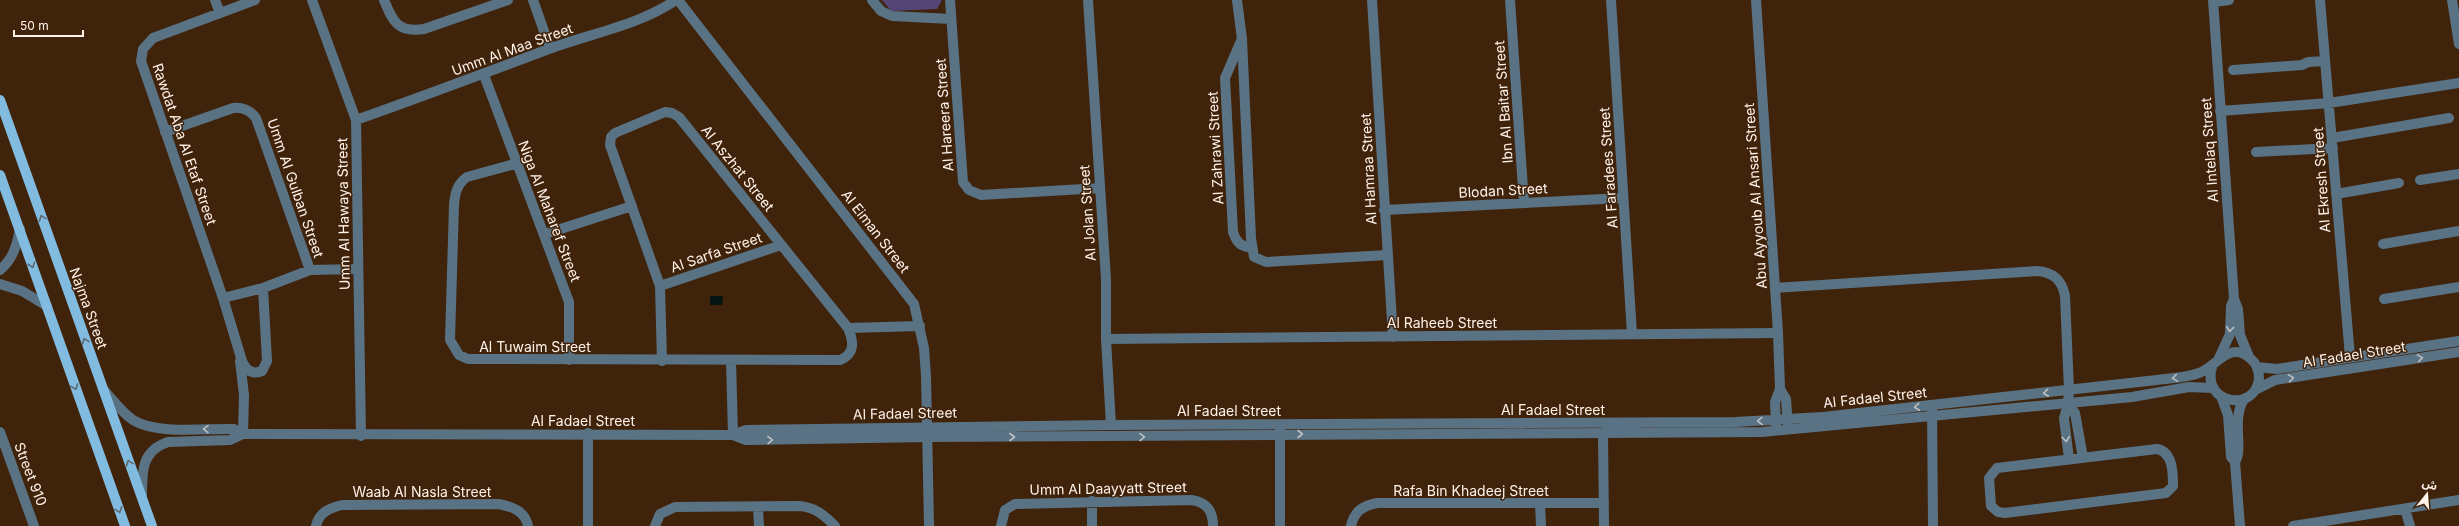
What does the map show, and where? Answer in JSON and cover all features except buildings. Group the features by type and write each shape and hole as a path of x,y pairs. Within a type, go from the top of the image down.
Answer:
{"main road":[{"name":"Najma Street","path":"0,100 152,526"},
{"path":"0,175 125,526"}],"street":[{"path":"215,0 220,13"},
{"name":"Rawdat Aba Al Etaf Street","path":"255,0 153,38 144,49 141,61 223,298 240,357 244,366 253,373 262,371 267,366 263,288"},
{"name":"Umm Al Hawaya Street","path":"312,0 356,120 361,436"},
{"path":"384,0 396,23 403,29 413,31 424,29 508,0"},
{"path":"533,0 550,48"},
{"name":"Umm Al Maa Street","path":"356,120 484,75 550,48 654,14 677,0"},
{"name":"Al Eiman Street","path":"677,0 914,304 924,348 928,432 929,526"},
{"path":"872,0 881,11 892,16 951,19"},
{"name":"Al Hareera Street","path":"950,0 963,182 969,190 981,195 1100,188"},
{"name":"Al Jolan Street","path":"1088,0 1106,279 1106,339 1111,425"},
{"path":"1237,0 1242,39 1252,248"},
{"name":"Al Hamraa Street","path":"1372,0 1393,336"},
{"path":"1510,0 1515,0"},
{"name":"Ibn Al Baitar Street","path":"1510,0 1524,203"},
{"name":"Al Faradees Street","path":"1611,0 1632,334"},
{"name":"Abu Ayyoub Al Ansari Street","path":"1756,0 1778,333 1780,389 1775,402 1776,432"},
{"path":"2214,1 2229,0"},
{"name":"Al Ekresh Street","path":"2320,0 2350,357"},
{"path":"2452,0 2459,41"},
{"name":"Al Intelaq Street","path":"2214,1 2220,111 2234,299 2238,309 2240,335 2249,357"},
{"name":"Al Zahrawi Street","path":"1242,39 1225,78 1233,232 1236,241 1241,246 1252,248 1254,257 1266,262 1387,255"},
{"path":"2233,70 2302,65 2308,62 2326,64"},
{"name":"Niga Al Maharef Street","path":"484,75 545,234 569,302 569,360"},
{"path":"2220,111 2329,103 2459,83"},
{"name":"Umm Al Gulban Street","path":"165,132 233,108 240,108 252,112 256,118 310,270"},
{"name":"Al Aszhat Street","path":"662,360 660,286 610,144 611,137 615,133 665,112 672,113 679,117 848,328 853,345 848,357"},
{"path":"2256,152 2332,143 2449,118"},
{"name":"Al Tuwaim Street","path":"518,163 467,178 461,182 456,190 454,205 450,340 459,355 468,359 731,361 840,360 848,357"},
{"path":"2420,180 2459,174"},
{"path":"2336,194 2399,183"},
{"name":"Blodan Street","path":"1384,210 1623,198"},
{"path":"545,234 632,206"},
{"path":"0,270 11,257 17,243 20,229"},
{"path":"2383,244 2459,231"},
{"name":"Al Sarfa Street","path":"660,286 781,245"},
{"path":"223,298 263,288 310,270 358,269"},
{"path":"1774,288 2037,271 2051,273 2061,283 2065,296 2069,390 2068,404 2064,418 2069,459"},
{"path":"0,284 22,291 47,306"},
{"path":"2384,299 2459,287"},
{"name":"Al Intelaq Street","path":"2219,358 2230,334 2231,306 2234,299"},
{"path":"848,328 920,326"},
{"name":"Al Raheeb Street","path":"1106,339 1778,333"},
{"name":"Al Fadael Street","path":"2257,367 2277,369 2459,341"},
{"path":"2221,396 2232,400 2244,398 2255,390 2259,380 2257,367 2249,357 2236,352 2227,353 2219,358 2212,367 2210,377 2213,388 2221,396 2227,408 2231,457 2235,462"},
{"name":"Al Fadael Street","path":"2255,390 2275,380 2459,352"},
{"path":"240,357 244,395 243,434"},
{"path":"731,361 733,435 746,440 862,438 928,432 1066,437 1280,429 1603,434 1776,432 2135,397 2189,388 2213,388"},
{"name":"Al Fadael Street","path":"142,499 142,480 147,458 151,450 158,445 168,442 230,440 243,434 361,436 588,433 733,435 746,430 985,432 991,426 1111,425 1280,429 1788,420 2138,382 2193,375 2212,367"},
{"path":"2135,397 2138,382"},
{"name":"Al Fadael Street","path":"102,388 126,415 142,424 165,428 234,429 243,434"},
{"name":"Abu Ayyoub Al Ansari Street","path":"1780,389 1786,399 1789,431"},
{"path":"2240,526 2235,462 2238,455 2237,416 2244,398"},
{"path":"2068,404 2075,412 2083,458"},
{"path":"1932,405 1934,526"},
{"path":"1604,526 1603,434 1609,428 1634,427 1645,423"},
{"path":"1066,437 1072,433 1108,431 1111,425"},
{"path":"1280,429 1280,526"},
{"name":"Street 910","path":"0,432 4,453 34,526"},
{"path":"588,433 588,526"},
{"path":"2161,449 2169,458 2173,486 2170,491 2161,494 2005,513 1998,512 1991,506 1989,482 1993,470 2001,467 2069,459 2161,449"},
{"path":"2293,526 2459,500"},
{"path":"1092,501 1092,526"},
{"name":"Umm Al Daayyatt Street","path":"1001,526 1005,510 1015,504 1092,501 1200,501 1208,507 1212,513 1213,526"},
{"name":"Rafa Bin Khadeej Street","path":"1351,526 1357,511 1365,505 1377,503 1604,503"},
{"name":"Waab Al Nasla Street","path":"316,526 323,513 331,507 342,505 499,504 512,507 521,512 528,526"},
{"path":"1540,504 1541,526"},
{"path":"655,526 660,514 675,507 810,507 822,513 835,526"},
{"path":"758,508 759,526"},
{"path":"2405,508 2410,526"}],"shaded area":[{"path":"882,0 942,0 937,9 891,11"},
{"path":"710,296 723,296 722,305 710,305"}]}
